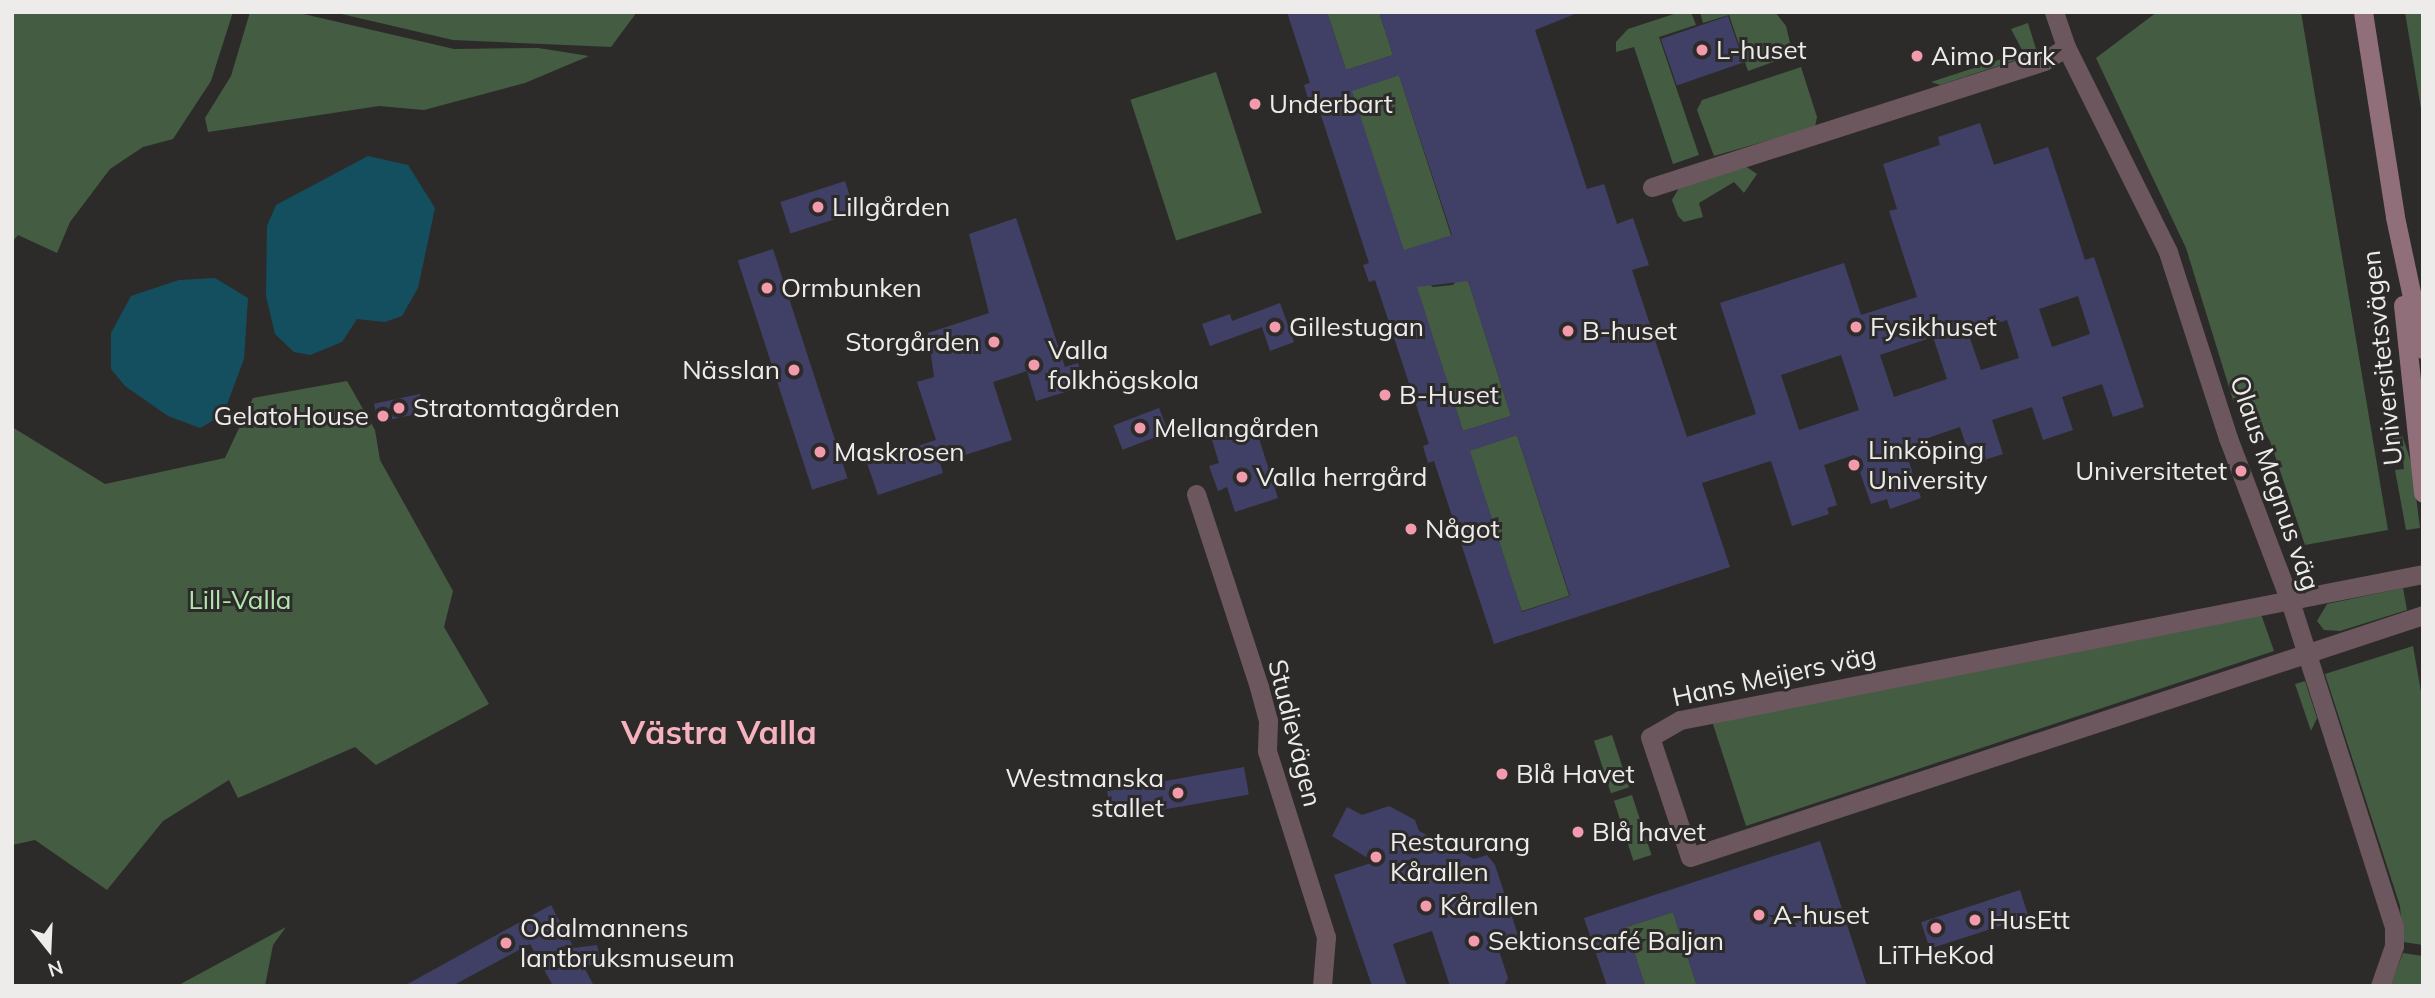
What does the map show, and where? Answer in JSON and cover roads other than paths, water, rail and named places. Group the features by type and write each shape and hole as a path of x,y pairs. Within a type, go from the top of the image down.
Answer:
{"main road":[{"name":"Universitetsvägen","path":"2364,17 2395,217 2423,493"},
{"name":"Universitetsvägen","path":"2395,217 2423,349"}],"street":[{"name":"Olaus Magnus väg","path":"2054,12 2066,47 2168,252 2290,601 2394,927 2392,956 2380,986"},
{"path":"1652,187 2043,61 2066,47"},
{"name":"Studievägen","path":"1196,494 1259,687 1268,721 1267,751 1326,937 1322,986"},
{"name":"Hans Meijers väg","path":"2423,574 1690,718 1650,737 1690,857 2304,650 2423,615"}],"water":[{"path":"368,156 408,165 435,208 418,288 402,316 385,322 357,319 342,342 310,355 294,352 275,334 266,296 267,226 276,205"},
{"path":"215,278 248,298 244,359 223,415 200,428 168,416 125,386 111,369 111,333 131,296 179,280"}],"place":[{"name":"L-huset","path":"1702,50"},
{"name":"Aimo Park","path":"1917,56"},
{"name":"Underbart","path":"1255,104"},
{"name":"Lillgården","path":"818,207"},
{"name":"Ormbunken","path":"767,288"},
{"name":"Gillestugan","path":"1275,327"},
{"name":"Fysikhuset","path":"1856,327"},
{"name":"B-huset","path":"1568,331"},
{"name":"Storgården","path":"994,342"},
{"name":"Valla folkhögskola","path":"1034,365"},
{"name":"Nässlan","path":"794,370"},
{"name":"B-Huset","path":"1385,395"},
{"name":"Stratomtagården","path":"399,408"},
{"name":"GelatoHouse","path":"383,416"},
{"name":"Mellangården","path":"1140,428"},
{"name":"Maskrosen","path":"820,452"},
{"name":"Linköping University","path":"1854,465"},
{"name":"Universitetet","path":"2241,471"},
{"name":"Valla herrgård","path":"1242,477"},
{"name":"Något","path":"1411,529"},
{"name":"Blå Havet","path":"1502,774"},
{"name":"Westmanska stallet","path":"1178,793"},
{"name":"Blå havet","path":"1578,832"},
{"name":"Restaurang Kårallen","path":"1376,857"},
{"name":"Kårallen","path":"1426,906"},
{"name":"A-huset","path":"1759,915"},
{"name":"HusEtt","path":"1975,920"},
{"name":"LiTHeKod","path":"1936,928"},
{"name":"Sektionscafé Baljan","path":"1474,941"},
{"name":"Odalmannens lantbruksmuseum","path":"506,943"}],"district":[{"name":"Västra Valla","path":"719,732"}],"park label":[{"name":"Lill-Valla","path":"240,600"}]}
